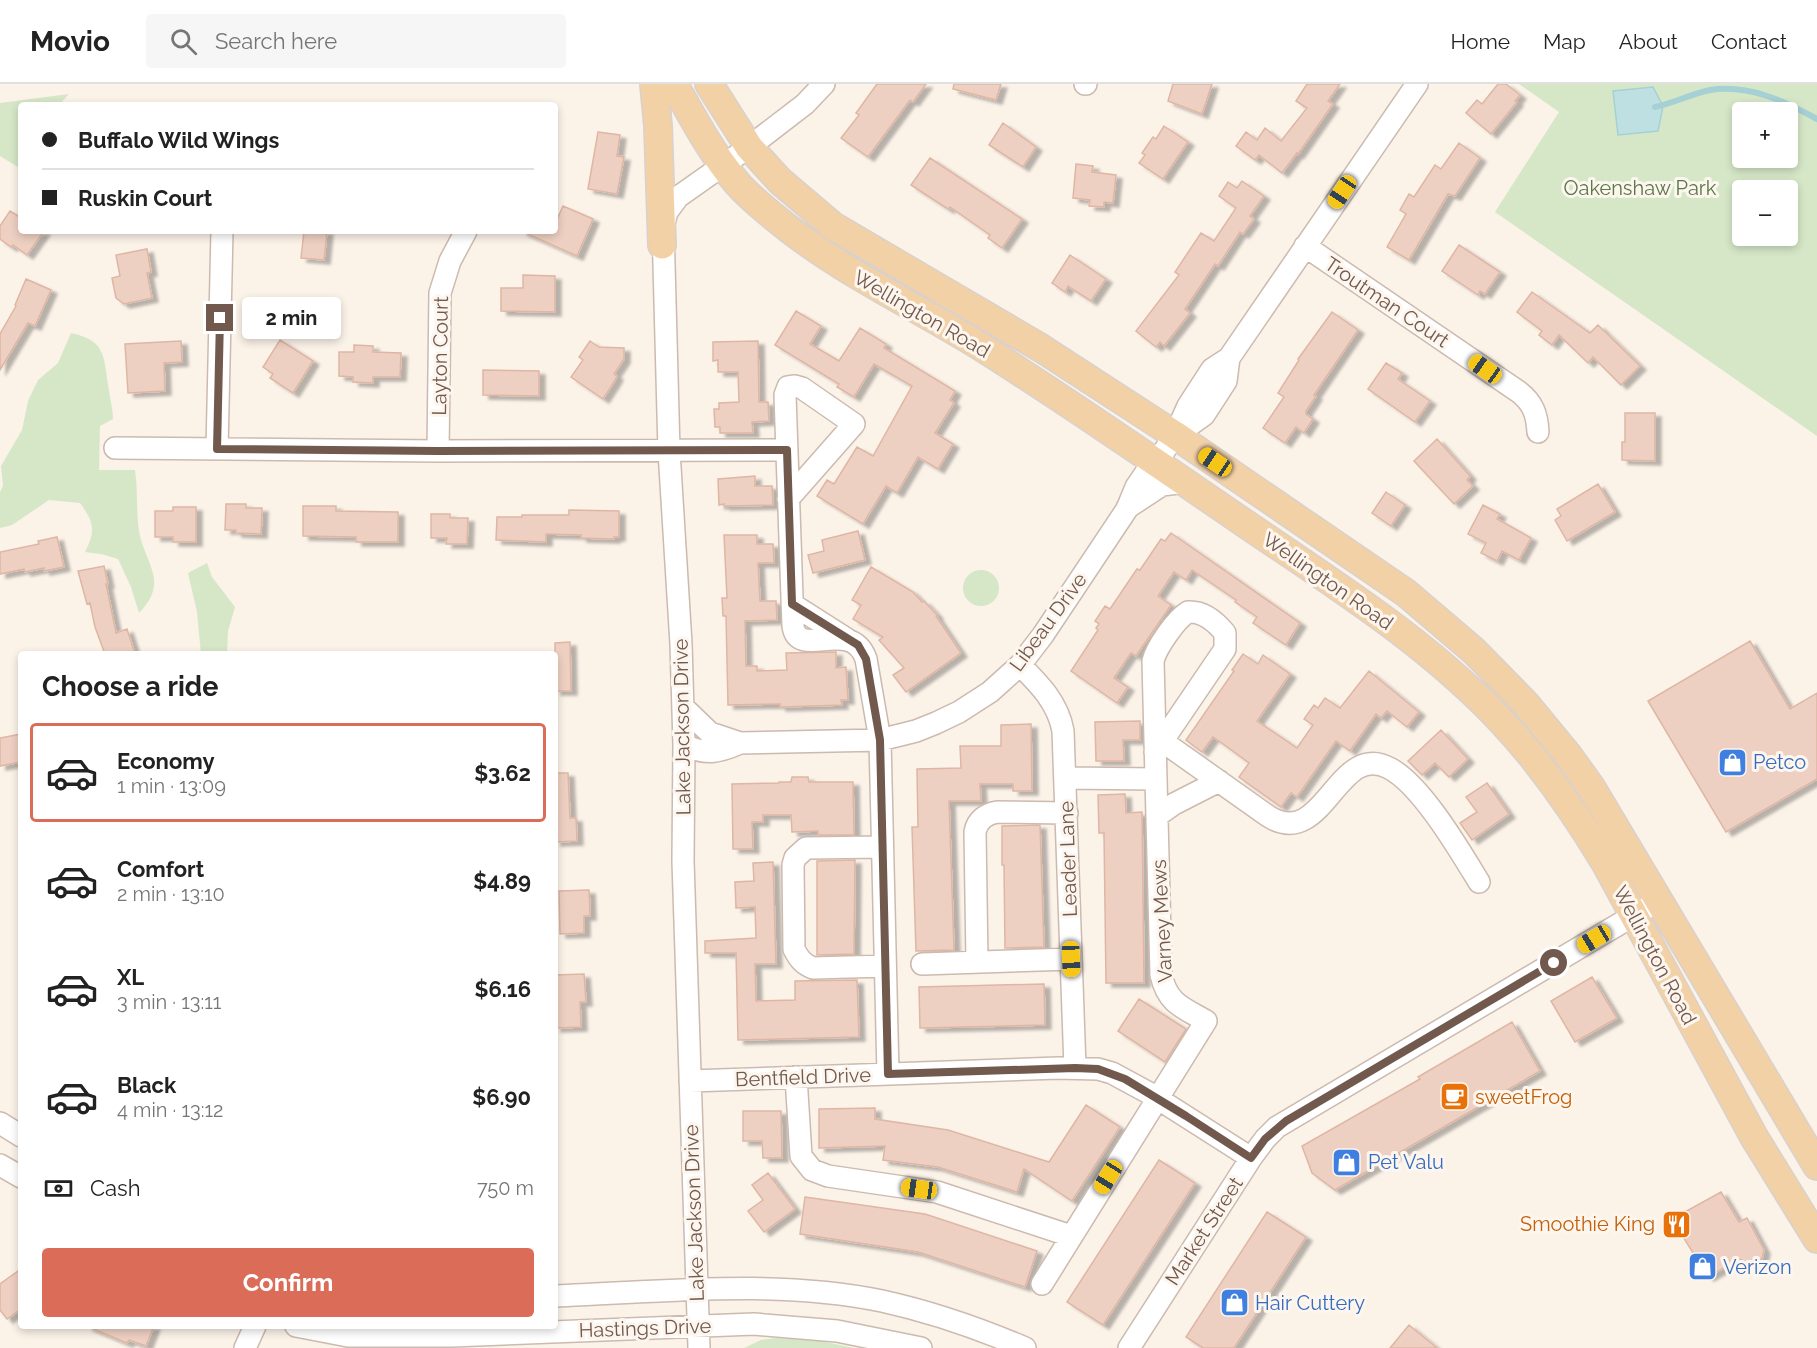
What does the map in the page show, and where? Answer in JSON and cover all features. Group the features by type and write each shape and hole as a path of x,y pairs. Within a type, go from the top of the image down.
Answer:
{"main road":[{"path":"654,84 660,160 662,245"},
{"name":"Wellington Road","path":"674,84 691,115 738,184 795,235 834,262 967,338 1064,399 1383,618 1439,663 1503,723 1552,781 1600,854 1754,1137 1817,1239"},
{"name":"Wellington Road","path":"709,84 749,147 780,181 833,226 1041,348 1175,435 1406,593 1474,651 1526,704 1568,755 1611,818 1658,901 1817,1166"}],"street":[{"name":"Lake Jackson Drive","path":"699,1348 683,861 684,745 681,644 669,450 662,245 665,217 678,196 749,147 805,104 824,84"},
{"name":"Libeau Drive","path":"682,707 710,732 740,743 880,740 916,730 959,711 990,692 1020,665 1043,635 1127,509 1136,487 1175,435 1188,406 1212,369 1228,358 1417,84"},
{"path":"217,449 222,234"},
{"name":"Layton Court","path":"438,451 440,293 450,261 464,234"},
{"name":"Troutman Court","path":"1305,246 1519,392 1532,404 1537,417 1538,432"},
{"path":"788,500 854,424 802,388 795,386 788,387 785,394 788,500 794,633 798,638 805,640 847,639 862,649 866,659 880,740 888,1074"},
{"path":"115,448 438,451 787,450"},
{"name":"Libeau Drive","path":"1127,509 1162,485 1185,482"},
{"name":"Varney Mews","path":"1157,1098 1206,1021 1168,996 1161,975 1156,779 1158,743 1154,658 1179,618 1188,612 1198,612 1216,623 1225,633 1225,649 1158,743"},
{"name":"Leader Lane","path":"1020,665 1050,697 1061,718 1066,778 1075,1068"},
{"name":"Libeau Drive","path":"684,745 700,752 724,750 740,743"},
{"path":"1158,743 1219,781 1268,816 1287,824 1298,822 1315,812 1354,769 1371,764 1390,768 1421,797 1454,842 1479,882"},
{"path":"1066,778 1156,779"},
{"path":"1157,816 1174,804 1219,781"},
{"path":"977,962 975,832 978,822 987,815 997,812 1067,813"},
{"path":"882,847 806,848 795,858 793,865 794,949 804,965 813,968 885,966"},
{"name":"Market Street","path":"1129,1348 1251,1158 1265,1139 1286,1121 1658,901"},
{"path":"922,964 1071,959"},
{"name":"Bentfield Drive","path":"690,1081 1098,1069 1112,1073 1157,1098 1251,1158"},
{"path":"796,1077 801,1156 812,1170 828,1176 937,1192 1071,1236"},
{"path":"1042,1284 1157,1098"},
{"path":"0,1123 18,1134"},
{"path":"0,1165 18,1175"},
{"name":"Hastings Drive","path":"558,1296 755,1289 823,1293 880,1301 934,1314 976,1327 1025,1348"},
{"name":"Hastings Drive","path":"312,1329 348,1336 452,1336 698,1325 774,1325 837,1330 921,1348"},
{"path":"245,1348 254,1329"}],"green space":[{"name":"Oakenshaw Park","path":"1519,84 1817,84 1817,436 1495,212 1559,112"},
{"path":"69,94 62,102 18,102 18,167 0,156 0,103"},
{"path":"71,333 92,341 102,352 104,360 113,419 100,426 99,470 135,470 139,531 154,582 148,602 139,613 131,587 118,559 85,552 91,538 92,527 80,503 49,500 12,525 0,528 0,492 3,486 1,466 22,430 28,401 38,380 58,363"},
{"path":"207,563 212,577 235,607 228,631 227,651 201,651 197,612 188,573"},
{"path":"981,570 994,575 999,588 994,601 981,606 968,601 963,588 968,575"},
{"path":"776,1338 820,1341 855,1348 744,1348 761,1340"}],"water":[{"path":"1653,87 1663,106 1658,131 1618,135 1613,91"}],"building":[{"path":"877,84 926,84 913,102 910,100 868,157 841,138 859,115 856,113"},
{"path":"954,84 1001,84 996,100 953,89"},
{"path":"1173,84 1212,84 1202,114 1168,101"},
{"path":"1307,84 1340,84 1328,101 1333,104 1282,173 1259,155 1255,160 1236,146 1246,132 1257,140 1265,128 1281,141 1307,108 1296,101"},
{"path":"1498,84 1506,84 1520,95 1491,134 1466,113 1477,100 1482,104"},
{"path":"1003,123 1036,147 1023,167 989,145"},
{"path":"1164,126 1188,142 1163,179 1139,163 1145,155 1142,153 1153,137 1156,139"},
{"path":"598,132 620,135 617,156 624,157 617,194 588,189"},
{"path":"1459,143 1480,158 1455,196 1448,194 1409,260 1387,247 1406,214 1400,210 1409,194 1414,197 1435,165 1441,169"},
{"path":"930,158 1022,219 1002,248 988,238 990,235 950,207 948,209 911,185"},
{"path":"1076,164 1093,166 1092,172 1116,175 1113,203 1104,202 1104,207 1089,206 1090,200 1073,198"},
{"path":"1242,181 1264,196 1250,216 1254,219 1243,234 1240,232 1218,266 1215,264 1185,309 1190,313 1164,346 1160,342 1156,347 1136,331 1179,275 1175,272 1201,233 1214,241 1236,208 1219,196 1228,182 1237,188"},
{"path":"563,206 593,219 577,256 528,234 558,234 558,217"},
{"path":"10,211 18,216 18,234 42,234 27,255 0,239 0,226"},
{"path":"304,234 327,234 324,260 301,258"},
{"path":"1459,245 1500,272 1485,294 1480,291 1478,295 1442,271"},
{"path":"147,249 151,272 147,273 152,298 124,304 116,298 112,278 120,276 116,255"},
{"path":"1070,255 1106,279 1091,301 1068,286 1065,292 1052,283"},
{"path":"523,275 555,276 555,312 501,311 501,288 523,288"},
{"path":"26,279 51,290 35,326 28,323 0,370 0,334 16,306"},
{"path":"1532,292 1590,333 1598,325 1640,366 1621,385 1593,357 1588,363 1559,335 1552,345 1539,335 1542,331 1517,312"},
{"path":"796,311 821,326 810,344 839,361 860,328 886,344 884,348 955,391 950,400 954,403 935,433 953,444 938,469 918,457 897,493 886,486 863,524 817,496 827,480 834,484 857,447 873,456 912,386 874,364 854,397 837,387 839,384 775,345"},
{"path":"1332,312 1358,330 1314,395 1316,396 1306,411 1306,414 1313,419 1304,433 1296,427 1285,443 1263,428 1284,397 1278,393 1298,359"},
{"path":"280,340 313,361 293,393 270,378 273,374 263,367"},
{"path":"181,341 182,362 164,363 165,391 128,393 125,344"},
{"path":"590,341 599,347 624,348 624,359 614,374 617,376 603,399 571,377 583,360 579,357"},
{"path":"758,341 759,402 768,402 769,421 752,422 753,433 720,433 720,427 715,427 714,409 719,409 719,403 739,402 738,372 718,372 718,360 713,361 713,342"},
{"path":"354,345 373,346 373,352 401,353 400,377 373,377 373,383 353,382 353,377 339,376 339,352 354,352"},
{"path":"1386,363 1402,373 1398,379 1430,401 1415,422 1368,389"},
{"path":"483,370 539,371 539,396 483,395"},
{"path":"1625,413 1655,413 1655,461 1622,460 1622,442 1625,442"},
{"path":"1437,439 1470,476 1467,480 1473,486 1454,504 1414,461"},
{"path":"755,476 755,486 772,486 773,505 719,505 718,479"},
{"path":"1598,484 1615,512 1567,541 1555,520 1561,516 1557,509"},
{"path":"1386,492 1405,505 1391,526 1372,513"},
{"path":"226,504 246,504 246,508 262,508 261,534 225,530"},
{"path":"1483,505 1500,514 1497,519 1531,538 1519,560 1502,551 1497,561 1481,553 1486,543 1468,534"},
{"path":"303,506 336,506 336,511 398,512 398,542 356,542 356,537 303,536"},
{"path":"173,507 196,507 196,542 173,542 173,537 155,537 155,511 173,511"},
{"path":"569,510 619,511 619,537 614,537 614,539 581,538 581,535 546,534 546,542 496,540 497,517 569,515"},
{"path":"431,514 450,514 450,518 468,518 467,544 446,544 447,538 431,538"},
{"path":"858,531 865,560 813,573 808,555 824,551 822,540"},
{"path":"1171,533 1300,623 1286,645 1253,623 1257,617 1235,602 1236,600 1192,570 1186,580 1174,572 1158,596 1171,605 1136,656 1131,653 1114,678 1128,687 1117,703 1071,671 1098,630 1096,628 1099,624 1095,621 1105,606 1110,609 1161,539 1165,541"},
{"path":"724,535 757,535 757,544 773,544 774,563 758,563 760,601 776,601 777,620 745,621 746,666 757,666 757,671 787,670 786,653 836,652 836,668 846,667 848,700 841,700 842,705 780,707 780,704 728,705 726,616 723,616 722,598 727,598"},
{"path":"57,537 64,567 25,572 24,569 0,574 0,552 39,544 38,541"},
{"path":"104,566 116,633 127,629 134,651 104,651 78,571"},
{"path":"871,567 913,592 922,602 924,601 937,615 961,653 906,692 893,675 904,668 879,640 883,637 853,619 861,605 852,600"},
{"path":"1750,641 1790,709 1817,693 1817,779 1726,832 1648,701"},
{"path":"570,642 571,691 558,691 558,651 555,651 555,643"},
{"path":"1243,654 1258,664 1263,655 1290,674 1257,721 1297,748 1313,725 1304,719 1314,705 1318,708 1325,698 1340,708 1369,671 1419,712 1407,727 1387,711 1381,718 1376,714 1350,751 1336,741 1297,797 1291,793 1281,807 1239,777 1249,763 1219,741 1213,737 1202,752 1186,740 1234,671 1232,670"},
{"path":"1140,721 1140,740 1123,740 1124,761 1096,761 1095,722"},
{"path":"1031,724 1032,791 1013,791 1013,784 980,784 981,801 949,801 954,950 916,951 912,827 918,827 917,769 961,768 960,746 1001,746 1001,725"},
{"path":"1441,730 1468,759 1449,777 1435,763 1422,775 1408,761"},
{"path":"18,735 18,763 0,766 0,738"},
{"path":"558,773 568,773 570,818 576,818 577,841 558,842"},
{"path":"792,777 808,777 809,782 853,782 854,835 818,835 818,831 792,832 791,815 763,815 763,822 752,822 753,849 733,849 732,784 791,782"},
{"path":"1487,783 1509,814 1472,840 1460,823 1477,812 1466,797"},
{"path":"1125,794 1126,813 1142,812 1144,983 1106,983 1104,833 1099,833 1098,795"},
{"path":"1040,825 1044,947 1005,948 1002,826"},
{"path":"855,860 854,954 817,955 817,861"},
{"path":"773,862 776,964 755,964 756,1001 795,1000 795,981 857,980 859,1037 738,1040 736,953 705,953 705,941 756,938 755,907 736,908 735,882 754,881 753,863"},
{"path":"589,890 590,916 584,916 584,933 560,934 559,891"},
{"path":"584,974 586,1002 580,1002 581,1027 558,1028 558,975"},
{"path":"1592,977 1617,1018 1575,1042 1551,1001"},
{"path":"1044,984 1045,1025 920,1028 919,987"},
{"path":"1139,999 1186,1029 1165,1062 1118,1031"},
{"path":"1512,1022 1540,1071 1335,1190 1312,1173 1302,1146 1420,1079 1418,1077"},
{"path":"1086,1105 1120,1127 1072,1201 1024,1169 1017,1192 938,1167 883,1160 885,1146 819,1148 819,1109 875,1108 875,1119 948,1130 1049,1162"},
{"path":"743,1111 781,1111 782,1158 763,1158 762,1141 743,1141"},
{"path":"1159,1160 1195,1183 1103,1325 1067,1302"},
{"path":"768,1173 795,1209 764,1232 748,1211 763,1200 752,1185"},
{"path":"1721,1192 1739,1222 1747,1218 1764,1250 1762,1259 1752,1264 1739,1259 1708,1277 1672,1219"},
{"path":"805,1197 925,1214 1037,1251 1025,1287 918,1252 800,1234"},
{"path":"1267,1212 1306,1237 1234,1348 1203,1348 1186,1337"},
{"path":"18,1271 18,1311 7,1319 0,1310 0,1284"},
{"path":"1409,1325 1437,1348 1390,1348"},
{"path":"93,1329 153,1329 146,1346 129,1340 127,1343"}],"waterway":[{"path":"1655,107 1710,90 1739,89 1779,100 1817,119"}],"place":[{"name":"Petco","path":"1732,762"},
{"name":"sweetFrog","path":"1454,1097"},
{"name":"Pet Valu","path":"1347,1162"},
{"name":"Smoothie King","path":"1676,1224"},
{"name":"Verizon","path":"1702,1267"},
{"name":"Hair Cuttery","path":"1234,1303"}],"route":[{"path":"220,318 217,449 787,450 792,604 862,649 866,659 880,740 888,1074 1098,1069 1125,1079 1251,1158 1265,1139 1286,1121 1554,963"}]}
